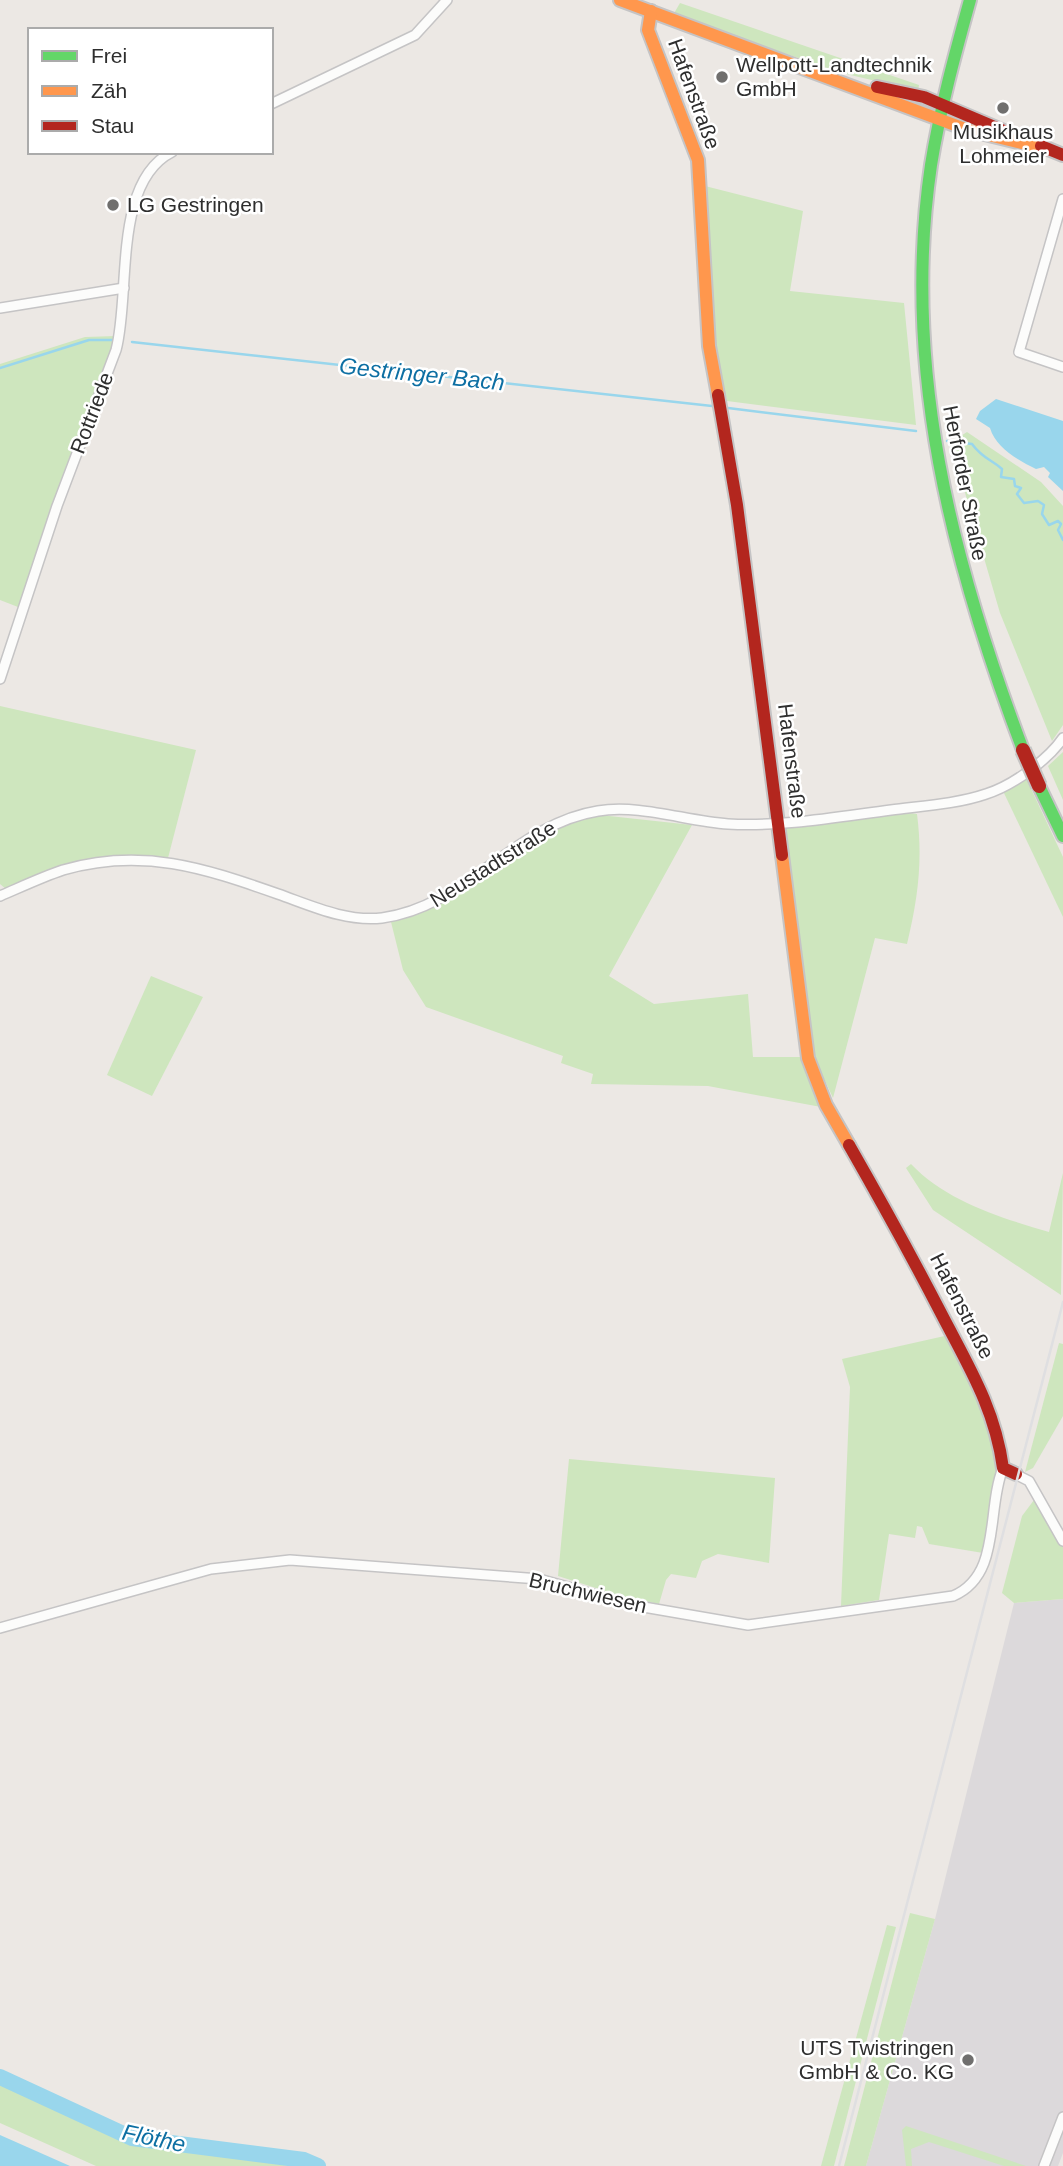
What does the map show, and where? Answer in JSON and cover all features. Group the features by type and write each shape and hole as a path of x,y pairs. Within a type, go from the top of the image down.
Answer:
{"street":[{"path":"273,103 415,35 447,0"},
{"path":"620,0 841,80 941,112 968,130 1063,155"},
{"name":"Herforder Straße","path":"970,0 941,112 927,194 922,290 930,422 947,520 989,665 1023,750 1063,836"},
{"name":"Hafenstraße","path":"651,11 648,30 698,160 709,346 737,505 808,1058 826,1105 908,1249 989,1404 1013,1473"},
{"name":"Rottriede","path":"0,679 57,506 116,350 122,328 128,232 139,193 150,170 170,154"},
{"path":"1063,199 1019,352 1063,368"},
{"path":"0,308 124,288"},
{"name":"Neustadtstraße","path":"0,896 61,871 107,860 140,859 205,869 336,915 383,918 424,907 453,892 529,838 558,821 599,810 726,824 779,824 987,794 1041,762 1063,738"},
{"path":"1013,1473 1030,1481 1063,1541"},
{"name":"Bruchwiesen","path":"0,1628 211,1569 290,1560 539,1579 632,1605 748,1625 953,1595 974,1584 980,1576 992,1526 997,1483 1013,1473"},
{"path":"1044,2166 1063,2118"}],"shaded area":[{"path":"1063,1599 1063,2153 1058,2166 866,2166 935,1919 1014,1603"}],"green space":[{"path":"680,3 919,85 918,91 842,73 673,15"},
{"path":"705,186 803,211 790,291 904,303 916,425 727,401 716,347"},
{"path":"116,336 18,607 0,600 0,364 85,337"},
{"path":"967,432 1041,482 1063,506 1063,725 1052,741 1000,613 957,465 956,439"},
{"path":"0,706 196,750 168,858 104,858 66,866 6,889 0,884"},
{"path":"1063,752 1063,800 1048,766"},
{"path":"1026,778 1063,857 1063,917 1003,791"},
{"path":"902,812 917,814 920,847 917,895 907,944 875,938 833,1098 814,1057 781,826"},
{"path":"600,815 692,825 609,976 654,1004 748,994 753,1057 804,1057 821,1107 708,1086 591,1084 593,1074 561,1063 563,1056 426,1007 403,970 391,922 458,892 563,826"},
{"path":"151,976 203,997 152,1096 107,1075"},
{"path":"911,1164 941,1188 975,1207 1049,1232 1063,1173 1061,1295 933,1210 906,1168"},
{"path":"949,1335 987,1408 999,1456 983,1553 929,1544 922,1527 917,1526 915,1538 889,1534 879,1600 841,1606 850,1387 842,1359"},
{"path":"1059,1343 1063,1344 1063,1416 1033,1468 1025,1472"},
{"path":"569,1459 775,1478 769,1563 718,1554 702,1561 696,1578 671,1574 666,1580 659,1604 621,1596 558,1576"},
{"path":"1045,1499 1063,1534 1063,1599 1014,1603 1002,1593 1022,1516 1034,1500"},
{"path":"910,1913 935,1919 866,2166 844,2166"},
{"path":"887,1925 896,1927 834,2166 821,2166"},
{"path":"0,2083 132,2141 310,2166 96,2166 0,2123"},
{"path":"906,2126 1026,2166 1004,2166 929,2142 911,2149 912,2166 906,2166 902,2130"}],"water":[{"path":"996,399 1063,421 1063,491 1048,477 1050,473 1044,467 1036,469 1015,457 997,442 990,428 976,419 980,411"},
{"path":"0,2135 70,2166 0,2166"}],"waterway":[{"name":"Gestringer Bach","path":"0,368 89,340 113,340"},
{"name":"Gestringer Bach","path":"132,342 712,406"},
{"name":"Gestringer Bach","path":"728,408 916,431"},
{"name":"Gestringer Bach","path":"947,441 972,444 1002,469 1001,477 1014,479 1015,486 1021,488 1017,494 1024,503 1038,501 1044,505 1042,514 1049,525 1058,521 1061,524 1058,530 1063,540"},
{"name":"Flöthe","path":"0,2077 132,2138 304,2160 318,2166"}],"railway":[{"path":"839,2166 1063,1302"}],"traffic: fast":[{"path":"970,0 943,102 931,165 923,240 923,315 928,389 939,463 955,536 974,608 1023,750"},
{"path":"1039,786 1063,836"}],"traffic: slow":[{"path":"620,0 968,130 1047,149"},
{"path":"651,11 648,30 698,160 709,346 718,395"},
{"path":"782,855 808,1058 826,1105 849,1145"}],"traffic: jam":[{"path":"877,87 924,97 1004,131"},
{"path":"1041,146 1063,155"},
{"path":"718,395 737,505 782,855"},
{"path":"1023,750 1039,786"},
{"path":"849,1145 971,1371 994,1427 1003,1468 1016,1474"}],"place":[{"name":"Wellpott-Landtechnik GmbH","path":"722,77"},
{"name":"Musikhaus Lohmeier","path":"1003,108"},
{"name":"LG Gestringen","path":"113,205"},
{"name":"UTS Twistringen GmbH & Co. KG","path":"968,2060"}]}
